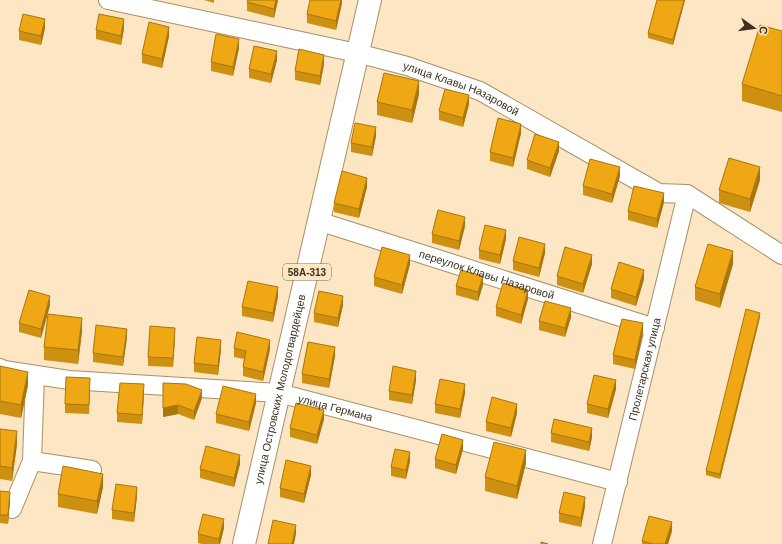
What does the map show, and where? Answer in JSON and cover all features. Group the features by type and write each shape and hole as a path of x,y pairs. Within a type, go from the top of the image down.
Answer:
{"main road":[{"name":"улица Островских Молодогвардейцев","path":"244,544 370,0"}],"street":[{"name":"улица Клавы Назаровой","path":"108,0 357,53 407,66 480,91 659,193 687,194"},
{"path":"687,194 782,255"},
{"name":"Пролетарская улица","path":"602,544 687,194"},
{"name":"переулок Клавы Назаровой","path":"318,220 655,328"},
{"name":"улица Германа","path":"0,368 4,370 69,380 279,393 618,482"},
{"path":"12,509 32,461 34,375"},
{"path":"32,461 92,470"}],"building":[{"path":"248,0 276,0 274,9 247,2"},
{"path":"310,0 341,0 336,21 307,14"},
{"path":"657,0 684,0 673,40 648,33"},
{"path":"23,14 45,19 41,36 19,31"},
{"path":"99,14 124,19 121,36 96,30"},
{"path":"149,22 169,27 162,59 142,54"},
{"path":"760,25 782,31 782,96 742,84"},
{"path":"216,34 239,39 233,67 211,62"},
{"path":"254,46 277,51 271,74 249,69"},
{"path":"299,49 324,55 320,76 295,71"},
{"path":"384,73 419,81 412,110 377,102"},
{"path":"445,89 469,95 463,118 439,111"},
{"path":"498,118 521,124 513,158 490,152"},
{"path":"355,123 376,127 372,147 351,143"},
{"path":"535,134 559,142 550,168 527,160"},
{"path":"729,158 760,167 750,199 719,190"},
{"path":"590,159 620,167 612,194 583,186"},
{"path":"342,171 367,178 359,209 334,203"},
{"path":"634,186 664,193 657,219 628,211"},
{"path":"438,210 465,217 459,241 432,234"},
{"path":"485,225 506,230 500,255 479,250"},
{"path":"519,237 545,244 539,268 513,261"},
{"path":"708,244 733,251 720,294 695,287"},
{"path":"382,247 410,255 402,285 374,277"},
{"path":"565,247 592,255 583,284 557,276"},
{"path":"619,262 644,270 636,297 611,289"},
{"path":"461,270 483,276 478,292 456,286"},
{"path":"248,281 278,287 273,313 242,307"},
{"path":"503,283 528,290 521,315 496,307"},
{"path":"29,290 50,296 41,329 19,323"},
{"path":"319,291 343,296 338,318 314,313"},
{"path":"545,301 571,308 565,328 539,321"},
{"path":"746,309 760,313 720,474 706,471"},
{"path":"48,314 82,318 78,350 44,347"},
{"path":"622,319 643,323 635,360 613,355"},
{"path":"96,325 127,329 123,357 93,353"},
{"path":"150,326 175,328 173,358 148,357"},
{"path":"237,332 270,340 263,372 243,367 246,351 234,348"},
{"path":"197,337 221,340 218,366 194,363"},
{"path":"308,342 335,347 329,379 302,374"},
{"path":"0,366 28,372 21,405 0,401"},
{"path":"393,366 416,371 412,395 389,391"},
{"path":"594,375 616,380 608,409 587,404"},
{"path":"66,377 90,378 89,405 65,404"},
{"path":"440,379 465,384 460,409 435,404"},
{"path":"120,383 144,384 142,415 117,413"},
{"path":"163,383 186,384 202,390 194,411 178,405 163,408"},
{"path":"223,386 256,394 249,422 216,414"},
{"path":"492,397 517,404 511,428 486,422"},
{"path":"296,403 324,410 317,435 290,428"},
{"path":"554,419 592,428 589,442 551,433"},
{"path":"0,429 17,431 12,468 0,466"},
{"path":"442,434 463,440 456,465 435,459"},
{"path":"494,442 526,450 517,486 485,477"},
{"path":"206,446 240,455 234,478 200,469"},
{"path":"395,449 410,452 406,470 391,467"},
{"path":"286,460 311,466 304,494 280,488"},
{"path":"63,466 103,474 97,501 58,494"},
{"path":"116,484 137,487 134,513 112,510"},
{"path":"0,491 10,492 8,515 0,515"},
{"path":"564,492 585,497 581,518 559,513"},
{"path":"203,514 224,519 219,539 198,534"},
{"path":"649,516 672,522 665,544 653,544 642,541"},
{"path":"273,520 296,525 292,544 268,544"}]}
